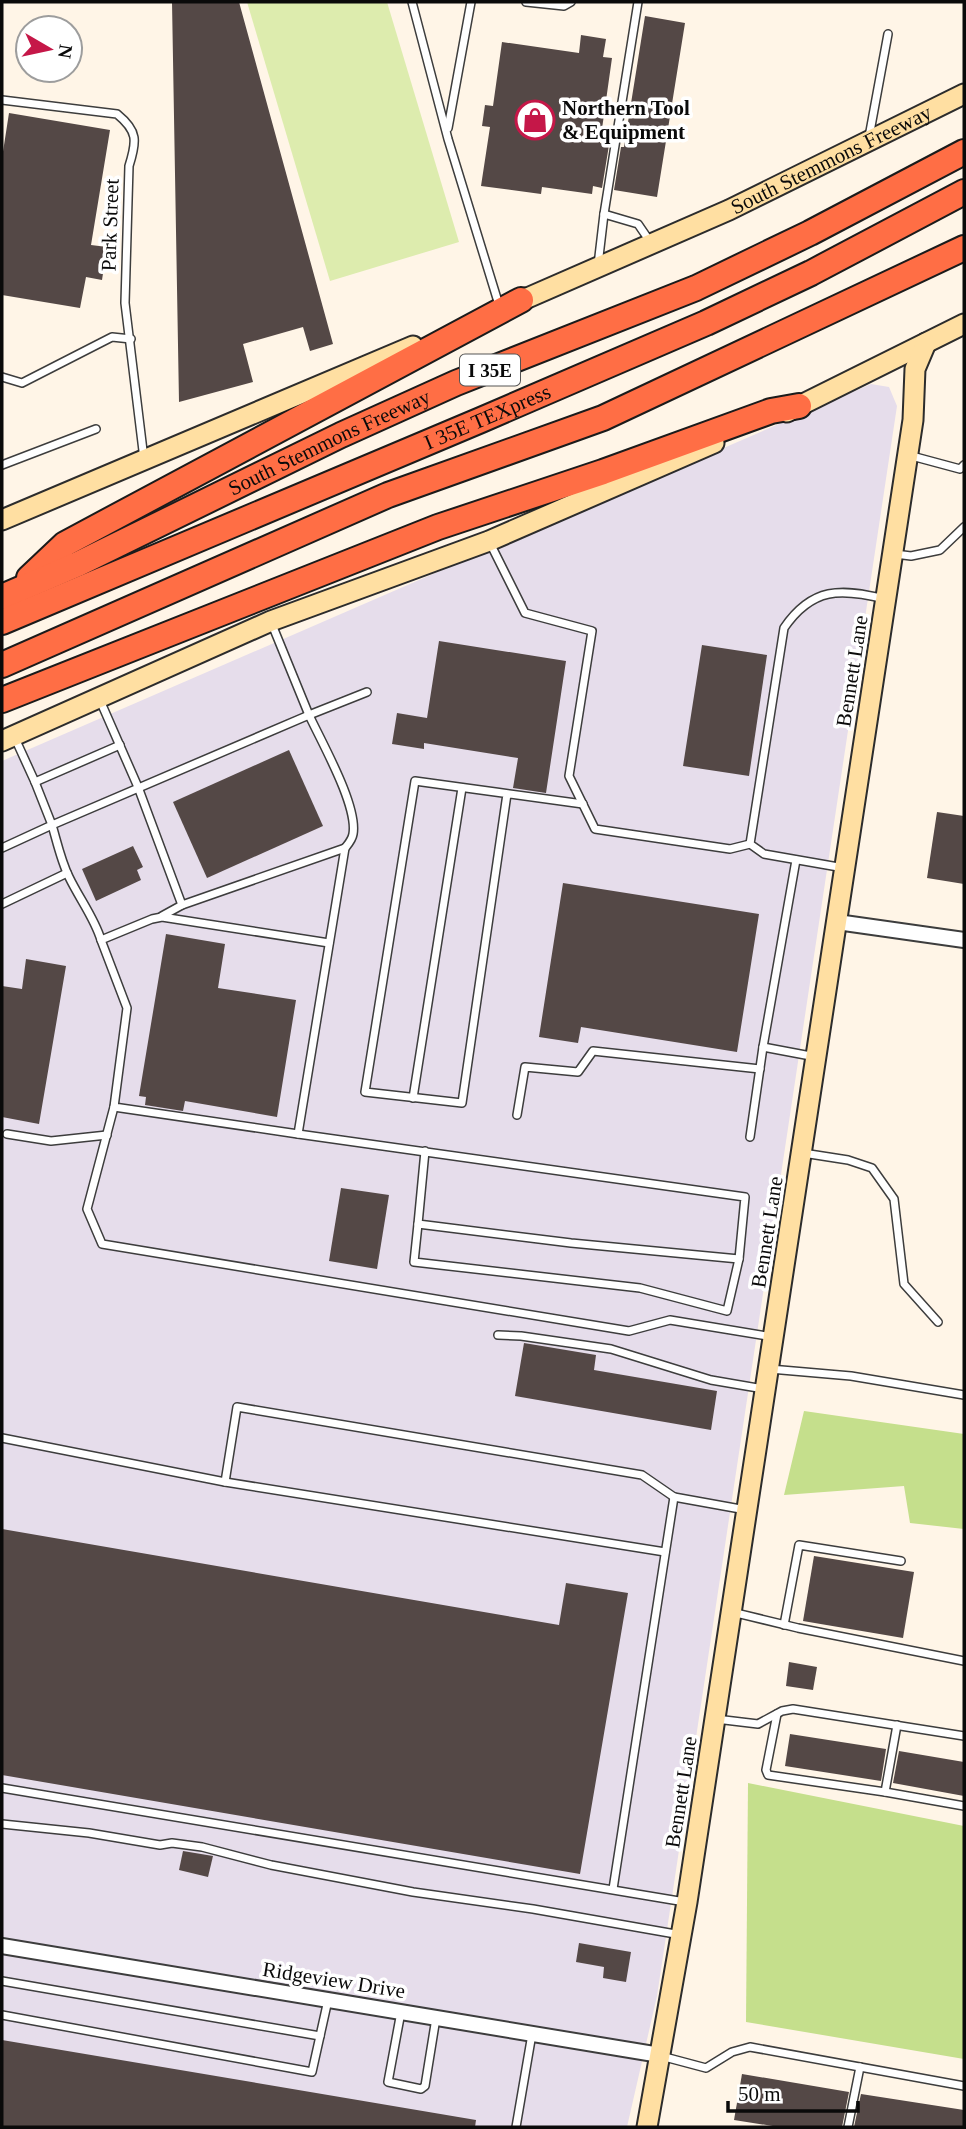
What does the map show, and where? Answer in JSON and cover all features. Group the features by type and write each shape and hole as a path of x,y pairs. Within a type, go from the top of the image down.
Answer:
{"highway":[{"name":"South Stemmons Freeway","path":"9,594 78,564 341,435 445,388 696,288 810,233 964,152"},
{"name":"I 35E TEXpress","path":"2,622 706,323 811,273 964,192"},
{"path":"802,324 964,230"},
{"path":"2,665 388,495 603,418 964,248"},
{"path":"9,594 65,544 511,305"},
{"path":"2,700 438,527 603,472 771,411 799,406"}],"main road":[{"name":"South Stemmons Freeway","path":"2,520 511,305 729,209 964,94"},
{"path":"8,739 271,621 489,541 799,406 964,324"},
{"name":"Bennett Lane","path":"648,2127 687,1902 817,1057 913,420 915,369 926,343"}],"street":[{"path":"837,922 964,940"},
{"name":"Ridgeview Drive","path":"2,1946 660,2056"}],"lane":[{"path":"412,2 447,133 511,305"},
{"path":"447,133 471,2"},
{"path":"526,2 565,6 571,2"},
{"path":"598,267 638,2"},
{"path":"868,141 888,34"},
{"name":"Park Street","path":"2,100 117,114 130,125 136,147 129,166 125,303 144,460"},
{"path":"604,214 638,224 651,243"},
{"path":"2,377 22,383 112,337 131,338"},
{"path":"2,465 96,429"},
{"path":"907,455 963,470"},
{"path":"892,553 911,556 940,550 964,527"},
{"path":"489,541 525,613 592,631 569,776 595,829 730,849 750,844 764,854 845,869"},
{"path":"750,844 784,628 792,616 815,597 843,592 886,599"},
{"path":"271,621 351,808 353,838 345,848 298,1134"},
{"path":"2,848 138,787 367,691"},
{"path":"99,698 138,787 182,905"},
{"path":"8,739 35,782 52,825 66,873 97,926 127,1008 114,1107 87,1209 102,1244 629,1331 670,1320 774,1337"},
{"path":"35,782 120,745"},
{"path":"507,793 462,1103 365,1092 415,781 507,793 583,804"},
{"path":"413,1098 462,788"},
{"path":"101,940 162,917 182,905 345,848"},
{"path":"750,1137 796,860"},
{"path":"2,904 66,873"},
{"path":"162,917 330,943"},
{"path":"763,1048 817,1057"},
{"path":"517,1115 525,1067 578,1072 593,1051 760,1069"},
{"path":"114,1107 746,1197 739,1259 727,1311 640,1288 414,1262 425,1152"},
{"path":"7,1134 51,1141 107,1135"},
{"path":"802,1153 848,1160 872,1168 894,1199 904,1284 938,1322"},
{"path":"418,1224 571,1243 739,1259"},
{"path":"498,1335 611,1349 711,1380 766,1389"},
{"path":"769,1369 851,1376 964,1395"},
{"path":"225,1482 237,1407 642,1475 674,1497 747,1510"},
{"path":"2,1438 225,1482 666,1552"},
{"path":"613,1889 674,1497"},
{"path":"784,1625 799,1545 901,1561"},
{"path":"731,1612 964,1661"},
{"path":"715,1718 758,1724 793,1709 964,1736"},
{"path":"777,1714 766,1770 768,1775 964,1806"},
{"path":"885,1792 897,1726"},
{"path":"2,1788 687,1902"},
{"path":"2,1824 89,1833 160,1845 172,1843 202,1847 271,1865 414,1892 533,1909 681,1935"},
{"path":"2,1981 320,2036"},
{"path":"2,2015 312,2072 328,2000"},
{"path":"401,2012 388,2082 421,2089 425,2086 436,2018"},
{"path":"516,2127 532,2034"},
{"path":"660,2056 706,2068 732,2052 750,2047 964,2086"},
{"path":"848,2127 860,2067"}],"shaded area":[{"path":"871,384 889,387 897,406 657,1996 627,2127 2,2127 2,761"}],"green space":[{"path":"247,2 387,2 459,242 330,281"},
{"path":"804,1411 964,1434 964,1529 910,1523 904,1486 784,1495"},
{"path":"748,1783 964,1826 964,2059 746,2022"}],"building":[{"path":"172,2 239,2 333,344 310,351 303,327 243,344 253,382 179,402"},
{"path":"645,16 685,23 657,197 614,190 621,147 624,147"},
{"path":"581,35 606,39 603,57 612,58 600,143 609,145 602,188 593,186 592,194 542,187 541,194 481,186 490,127 482,126 485,105 493,106 502,42 579,53"},
{"path":"9,113 110,130 91,245 107,247 102,280 86,277 80,308 2,295 2,158"},
{"path":"439,641 566,661 546,793 513,788 518,758 424,743 424,749 392,744 397,713 427,718"},
{"path":"702,645 767,655 749,776 683,766"},
{"path":"289,750 323,826 207,878 173,802"},
{"path":"937,812 964,816 964,884 927,878"},
{"path":"133,846 143,867 137,870 141,880 96,901 82,869"},
{"path":"563,883 759,914 737,1052 581,1027 578,1043 539,1037"},
{"path":"166,934 225,944 218,988 296,1000 277,1117 185,1101 183,1111 145,1105 146,1097 139,1096"},
{"path":"26,959 66,966 39,1124 2,1117 2,986 22,989"},
{"path":"341,1188 389,1195 377,1269 329,1261"},
{"path":"524,1343 596,1355 594,1370 717,1391 711,1430 515,1396"},
{"path":"2,1529 559,1625 566,1583 628,1593 580,1874 2,1775"},
{"path":"814,1556 914,1572 903,1638 803,1621"},
{"path":"789,1662 817,1667 813,1690 786,1686"},
{"path":"790,1734 886,1749 881,1781 785,1766"},
{"path":"899,1751 964,1762 964,1796 893,1783"},
{"path":"183,1851 213,1856 208,1877 179,1870"},
{"path":"579,1943 631,1952 626,1982 603,1978 604,1967 576,1962"},
{"path":"2,2040 476,2120 475,2127 2,2127"},
{"path":"742,2074 849,2092 842,2127 779,2127 734,2120"},
{"path":"861,2094 964,2110 964,2127 854,2127"}],"place":[{"name":"Northern Tool & Equipment","path":"535,120"}]}
